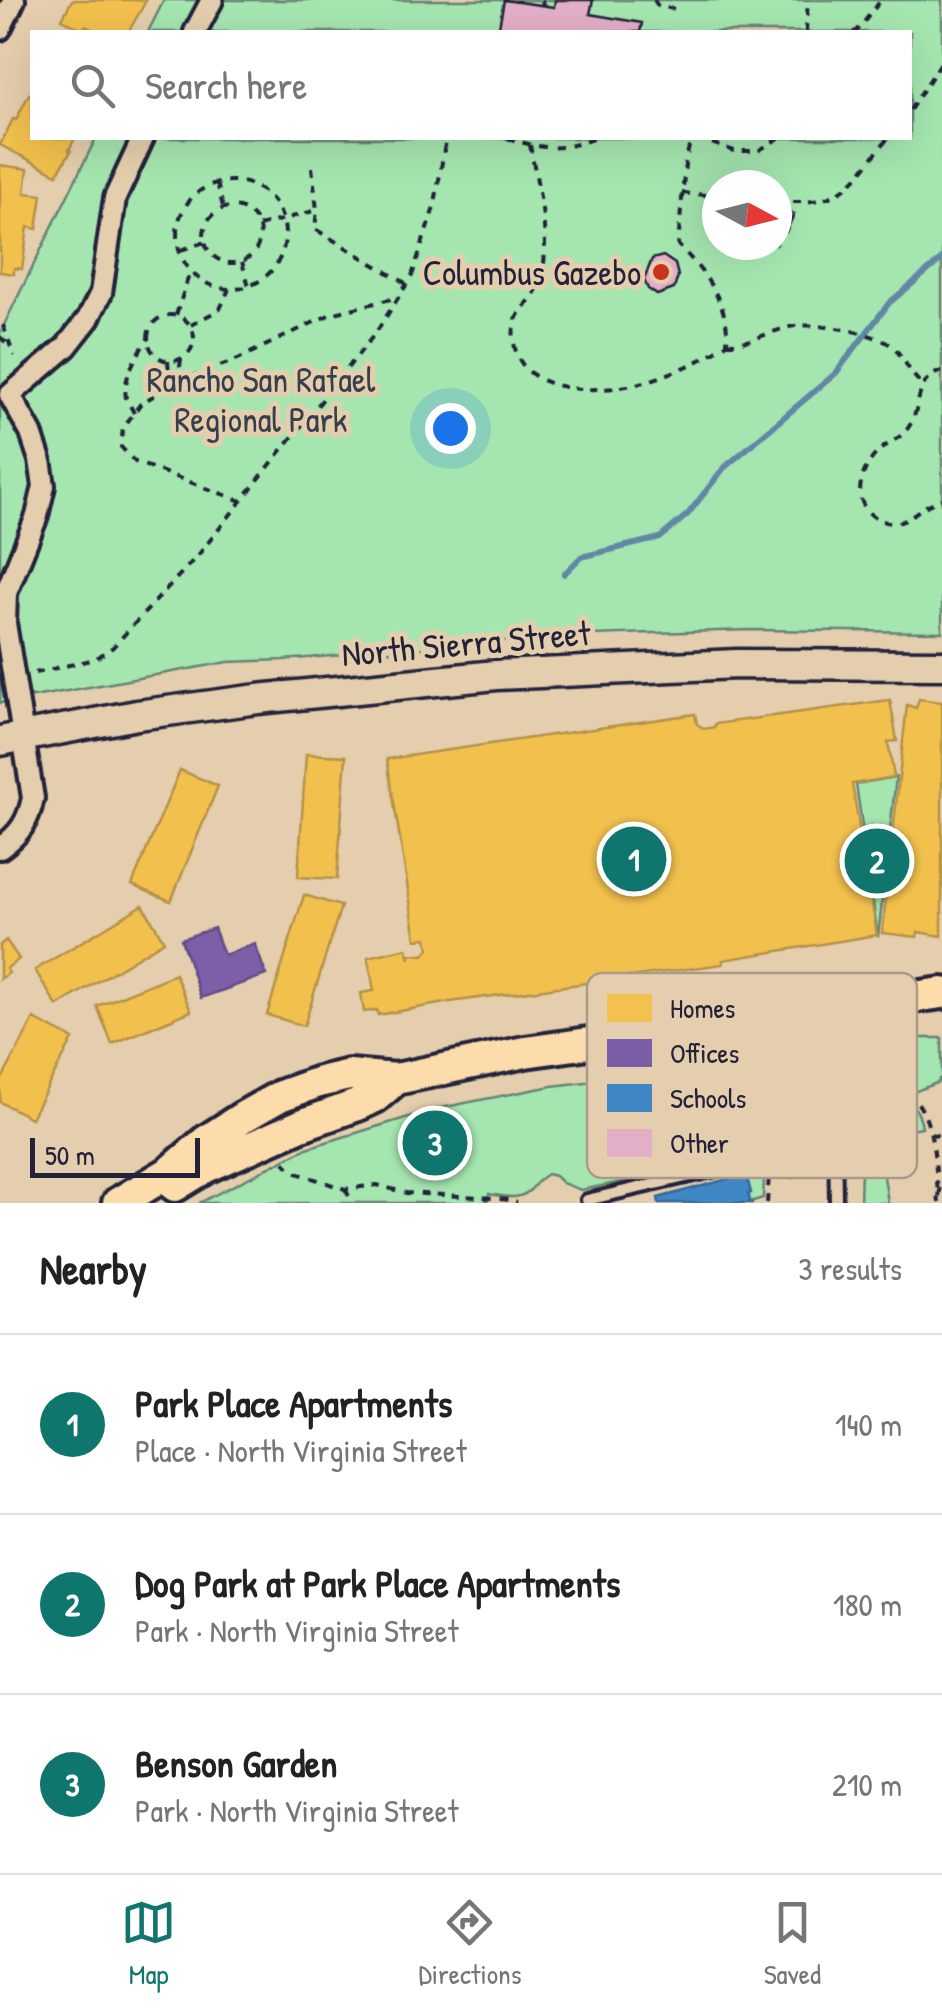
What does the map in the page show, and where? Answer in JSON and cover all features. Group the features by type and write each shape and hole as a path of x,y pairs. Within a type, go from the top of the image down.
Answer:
{"main road":[{"name":"North Sierra Street","path":"12,739 137,715 258,699 496,675 737,664 942,664"},
{"path":"917,996 942,992"},
{"path":"118,1203 170,1172 206,1141 280,1096 318,1082 349,1075 396,1079 587,1043"},
{"path":"153,1203 206,1167 360,1104 396,1079"}],"street":[{"path":"0,28 14,0"},
{"path":"196,30 212,0"},
{"path":"0,848 17,836 28,818 32,798 32,784 12,739 13,686 5,622 6,593 37,516 44,486 31,433 10,395 66,347 101,294 115,198 141,140"}],"lane":[{"path":"173,1203 206,1167"},
{"path":"587,1200 679,1178"}],"path":[{"path":"654,0 658,6 674,9"},
{"path":"806,30 808,0"},
{"path":"857,30 881,0"},
{"path":"912,107 942,60"},
{"path":"35,672 96,658 113,647 199,554 378,331 412,276 434,204 446,140"},
{"path":"515,140 543,148 589,140"},
{"path":"694,140 682,192 678,245 715,292 728,325 727,343"},
{"path":"700,140 734,151 758,152 776,140"},
{"path":"792,203 829,198 848,188 886,140"},
{"path":"530,144 545,254 540,283 513,321 517,356 531,374 553,386 586,390 636,384 711,356 727,343 744,344 796,326 812,326 874,336 893,346 922,384"},
{"path":"312,167 316,229 407,284"},
{"path":"218,183 224,208"},
{"path":"218,183 250,184 265,192 283,220 283,252 264,278 249,286 215,287 191,271 180,251 180,217 202,190 218,183"},
{"path":"682,192 702,194"},
{"path":"224,208 248,212 259,226 256,251 242,262 233,264 215,258 205,242 209,219 224,208"},
{"path":"259,226 317,210"},
{"path":"180,251 205,242"},
{"path":"242,262 249,286"},
{"path":"176,315 191,271"},
{"path":"190,325 220,309 229,289"},
{"path":"242,501 135,462 121,447 123,428 134,412 141,403 178,383 331,314 399,297"},
{"path":"134,412 126,399 130,370 154,322 176,315 194,332 192,348 181,359 178,383"},
{"path":"3,325 14,356"},
{"path":"0,337 12,347"},
{"path":"148,337 153,352 168,360 181,359"},
{"path":"168,360 170,387"},
{"path":"942,371 922,384 917,413 906,431 876,454 862,479 859,499 866,510 887,522 907,522 923,507 942,499"},
{"path":"917,1101 925,1114 930,1136 939,1202"},
{"path":"930,1136 942,1134"},
{"path":"281,1158 294,1172 346,1189 376,1186 406,1193 517,1203"},
{"path":"628,1178 628,1190"},
{"path":"939,1202 942,1181"},
{"path":"346,1189 353,1203"}],"green space":[{"name":"Rancho San Rafael Regional Park","path":"164,0 942,0 942,632 750,630 558,636 228,662 0,703 0,333 95,140 912,140 912,30 149,30"},
{"path":"896,777 878,937 856,784"},
{"path":"917,1038 942,1038 939,1082 917,1091"},
{"path":"587,1082 587,1178 641,1178 581,1190 547,1174 525,1194 489,1194 486,1203 199,1203 307,1148 435,1109"},
{"path":"746,1178 765,1178 763,1198 750,1202"},
{"path":"861,1178 884,1178 888,1203 860,1203"}],"building: Homes":[{"path":"72,0 146,1 130,30 94,30 85,26 83,30 62,19"},
{"path":"29,94 30,140 74,140 57,174 0,145 13,119 16,120"},
{"path":"0,165 28,169 25,193 42,195 37,229 28,227 22,269 14,268 14,274 0,272"},
{"path":"919,699 942,702 942,936 882,933 907,705 916,708"},
{"path":"890,700 897,741 888,742 894,777 852,784 877,935 723,960 723,964 658,973 587,973 587,983 378,1015 377,1010 364,1012 361,993 374,991 368,957 407,948 410,959 410,954 424,955 429,948 427,938 416,939 387,759 695,714 697,724 704,729 715,724"},
{"path":"306,754 346,756 337,879 298,877"},
{"path":"180,770 218,786 171,901 132,885"},
{"path":"304,895 341,906 304,1026 267,1015"},
{"path":"143,905 164,941 57,1006 35,970"},
{"path":"6,940 19,959 0,979 0,945"},
{"path":"175,974 191,1011 112,1044 97,1006"},
{"path":"34,1019 73,1039 31,1118 0,1102 0,1083"}],"building: Offices":[{"path":"214,928 224,955 255,944 266,975 201,998 181,939"}],"building: Schools":[{"path":"731,1178 747,1178 753,1203 659,1203 658,1198"}],"building: Other":[{"path":"504,0 554,7 555,0 593,0 590,14 642,23 640,30 498,30"},
{"name":"Columbus Gazebo","path":"663,256 675,264 678,276 674,289 657,295 644,280 652,259"}],"waterway":[{"path":"564,574 581,557 660,538 688,514 724,468 836,373 889,303 942,259"}],"place":[{"name":"Columbus Gazebo","path":"661,272"},
{"name":"Park Place Apartments","path":"634,859"},
{"name":"Dog Park at Park Place Apartments","path":"877,861"},
{"name":"Benson Garden","path":"435,1143"}]}
